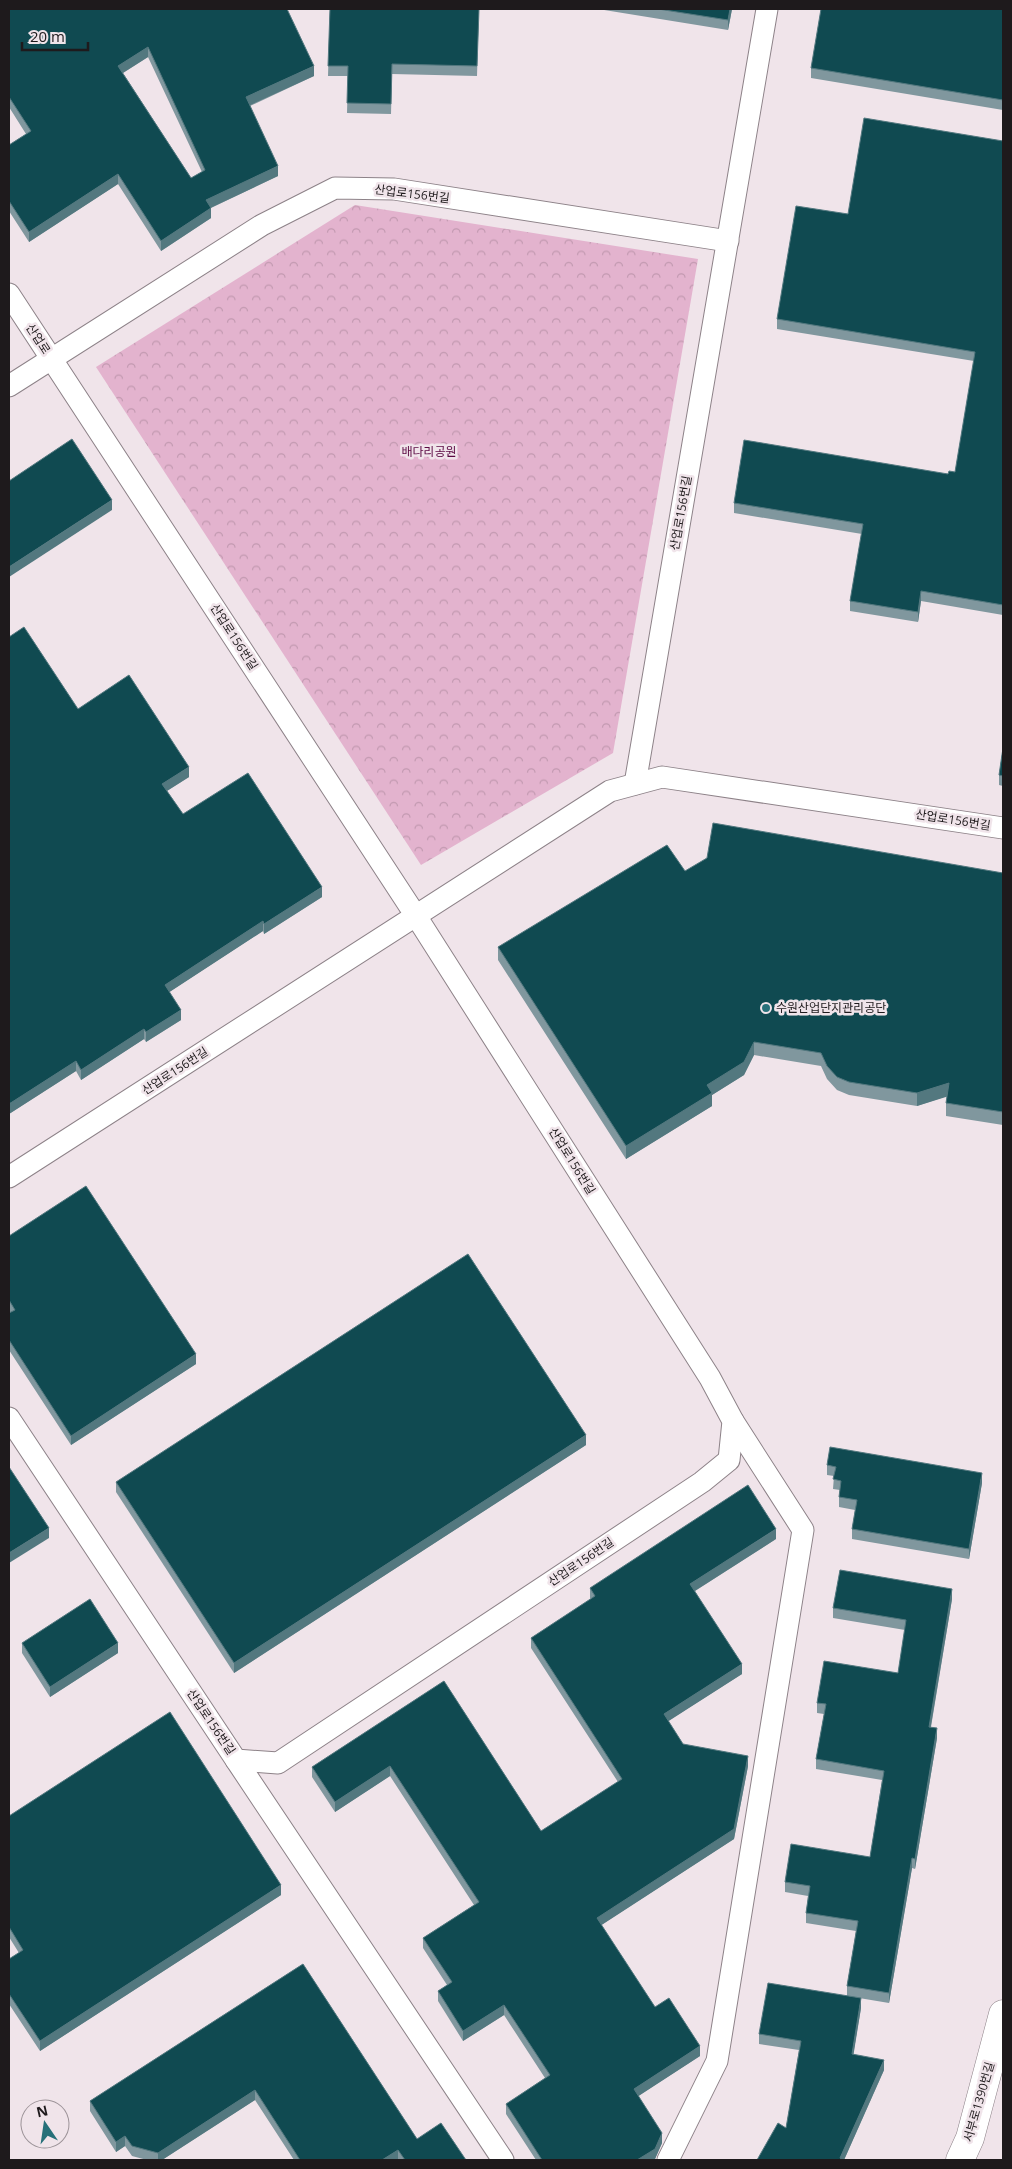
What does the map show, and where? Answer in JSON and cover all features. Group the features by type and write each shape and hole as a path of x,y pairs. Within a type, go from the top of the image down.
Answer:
{"street":[{"name":"산업로156번길","path":"635,784 767,9"},
{"name":"산업로156번길","path":"9,386 262,225 335,188 394,189 728,241"},
{"name":"산업로","path":"9,294 51,359"},
{"name":"산업로156번길","path":"9,1418 236,1760 278,1762 702,1482 729,1460 733,1421 710,1378 416,916 51,359"},
{"name":"산업로156번길","path":"9,1177 610,791 662,777 1003,828"},
{"path":"668,2160 717,2061 804,1530 733,1421"},
{"path":"236,1760 503,2160"},
{"name":"서부로1390번길","path":"960,2160 970,2138 1003,2014"}],"green space":[{"name":"배다리공원","path":"355,205 698,259 613,753 421,865 96,367"}],"building":[{"path":"9,9 287,9 314,66 246,97 278,166 206,200 211,208 161,241 118,174 29,232 9,201 9,145 31,131 9,97","holes":["148,47 205,170 191,178 118,66"]},
{"path":"330,9 479,9 477,66 392,64 391,104 347,103 348,66 328,66"},
{"path":"658,9 730,9 728,20"},
{"path":"821,9 1003,9 1003,100 811,68"},
{"path":"864,118 1003,141 1003,605 921,591 918,612 850,601 863,524 734,503 744,440 948,474 949,471 955,472 975,352 777,319 796,206 848,214"},
{"path":"72,439 112,500 9,567 9,481"},
{"path":"24,627 78,709 129,675 189,767 162,784 183,814 248,773 322,887 264,924 263,921 165,985 181,1010 146,1032 144,1029 81,1070 76,1061 9,1104 9,637"},
{"path":"1003,748 1003,776 999,775"},
{"name":"수원산업단지관리공단","path":"713,823 1003,873 1003,1112 946,1103 949,1083 917,1093 849,1082 837,1077 827,1066 821,1053 754,1042 744,1062 707,1085 712,1093 626,1146 498,947 667,845 685,871 707,858"},
{"path":"86,1186 196,1354 71,1436 9,1340 9,1313 15,1310 9,1300 9,1236"},
{"path":"468,1254 586,1435 234,1663 116,1482"},
{"path":"830,1447 982,1473 969,1549 852,1529 857,1500 839,1497 841,1481 833,1479 836,1467 827,1465"},
{"path":"9,1467 49,1528 9,1553"},
{"path":"748,1485 776,1529 690,1584 742,1664 664,1714 683,1744 748,1756 734,1829 597,1918 655,2007 669,1998 700,2046 634,2089 662,2133 655,2149 637,2160 542,2160 506,2104 550,2075 504,2005 463,2031 438,1991 452,1982 423,1938 479,1902 390,1766 335,1802 312,1767 444,1681 541,1831 622,1779 531,1638 595,1596 590,1588"},
{"path":"840,1570 952,1589 929,1727 937,1728 915,1859 912,1858 889,1993 847,1986 858,1921 806,1913 810,1886 785,1882 791,1844 870,1857 884,1771 816,1759 826,1704 817,1703 824,1661 898,1673 906,1620 833,1608"},
{"path":"90,1599 118,1643 50,1687 22,1643"},
{"path":"170,1712 281,1885 40,2041 9,1994 9,1959 23,1950 9,1927 9,1816"},
{"path":"303,1964 417,2139 441,2123 466,2160 405,2160 398,2150 382,2160 300,2160 255,2090 158,2153 132,2146 125,2136 116,2142 90,2101"},
{"path":"768,1983 861,1998 852,2054 884,2060 840,2158 844,2160 757,2160 778,2123 786,2128 801,2041 759,2034"}],"place":[{"name":"수원산업단지관리공단","path":"766,1008"}]}
